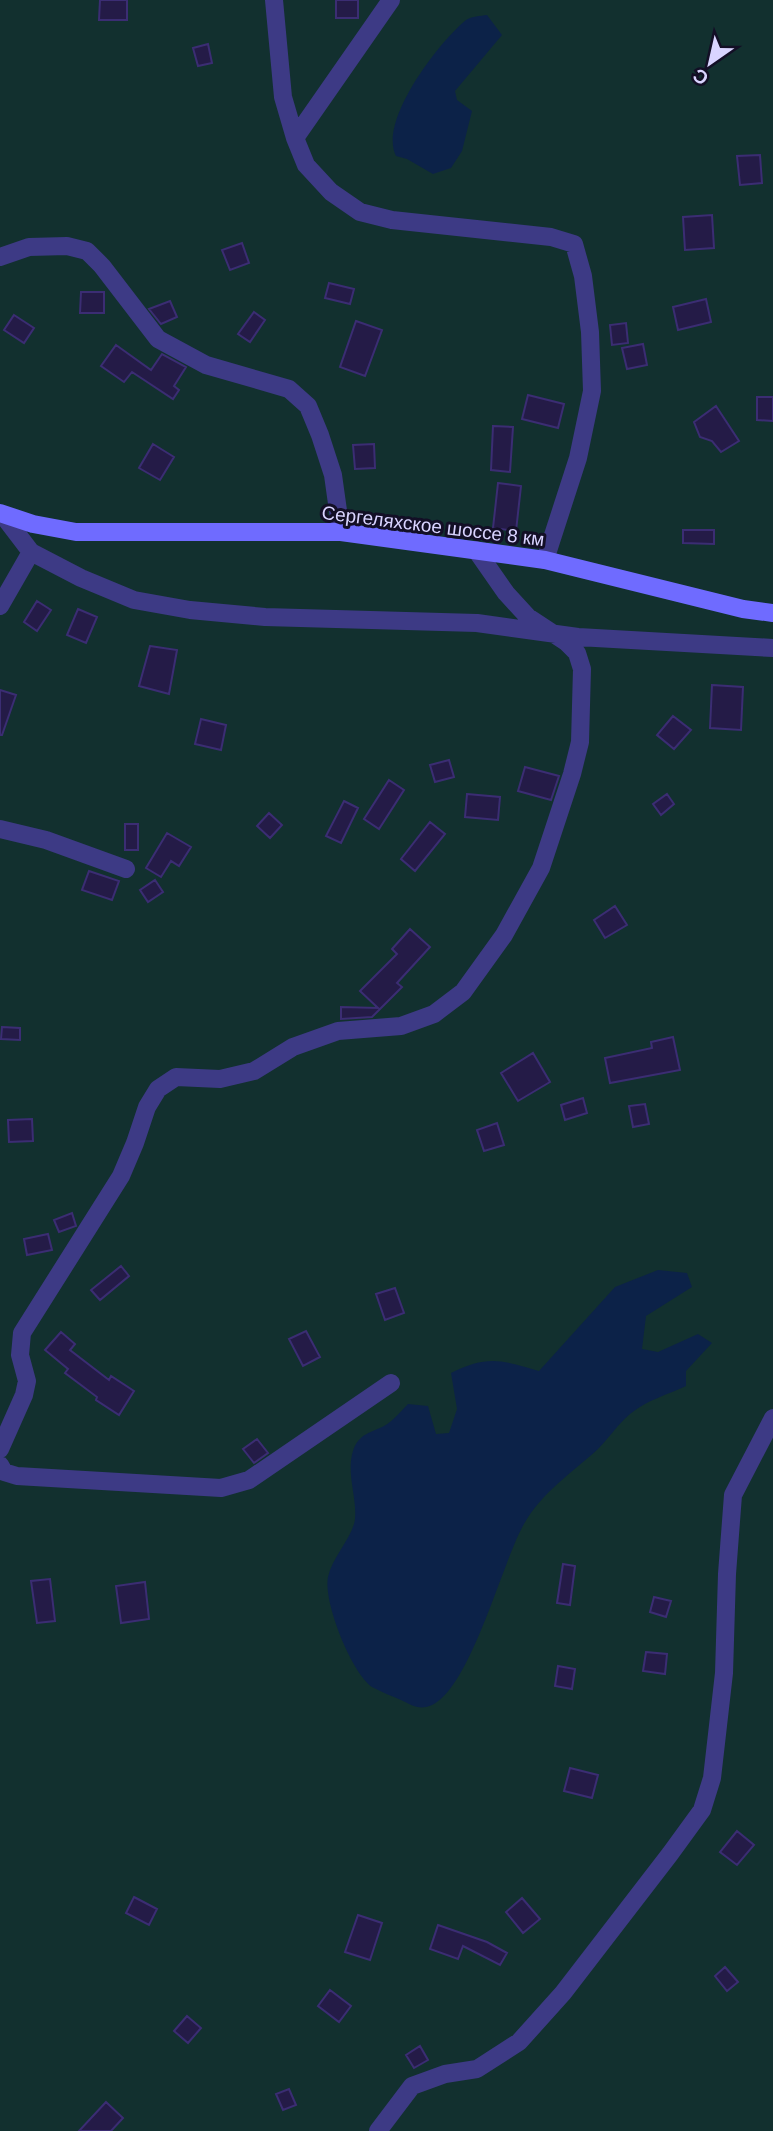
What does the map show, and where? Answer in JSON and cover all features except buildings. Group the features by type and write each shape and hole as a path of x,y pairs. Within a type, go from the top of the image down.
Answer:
{"main road":[{"name":"Сергеляхское шоссе 8 км","path":"1,514 76,533 341,532 545,560 773,613"}],"street":[{"path":"274,0 283,97 295,138 306,165 331,192 360,212 391,220 551,237 574,244 583,276 590,332 592,391 578,458 545,560"},
{"path":"295,138 391,0"},
{"path":"0,257 29,247 67,246 87,251 102,265 159,339 206,365 289,389 308,406 320,435 333,475 341,532"},
{"path":"1,514 32,552 81,579 134,600 190,610 265,617 477,623 658,643 773,648"},
{"path":"0,1449 24,1395 27,1381 20,1355 22,1333 121,1176 147,1107 158,1088 176,1077 220,1079 254,1071 293,1047 338,1031 401,1026 434,1014 463,992 504,935 541,868 559,817 580,742 582,669 577,653 528,617 506,593 476,550"},
{"path":"0,606 32,552"},
{"path":"0,830 47,840 126,869"},
{"path":"0,1465 4,1472 17,1476 221,1488 249,1480 391,1383"},
{"path":"378,2131 412,2086 445,2074 477,2069 519,2042 563,1993 702,1810 712,1777 724,1673 733,1495 773,1418"}],"green space":[{"path":"0,0 773,0 773,2131 0,2131"}],"water":[{"path":"487,15 502,35 455,91 457,100 472,111 462,151 451,168 433,174 407,159 396,156 393,141 396,123 414,83 441,46 466,20"},
{"path":"658,1270 687,1273 692,1287 646,1316 642,1349 658,1352 698,1334 712,1343 686,1371 686,1386 650,1401 630,1414 598,1449 548,1493 531,1513 515,1542 470,1656 456,1681 441,1699 426,1707 419,1707 372,1687 356,1667 340,1635 328,1588 330,1570 355,1519 351,1459 359,1440 394,1419 408,1404 428,1406 436,1434 449,1433 457,1409 451,1373 475,1364 495,1361 539,1371 615,1287"}]}
